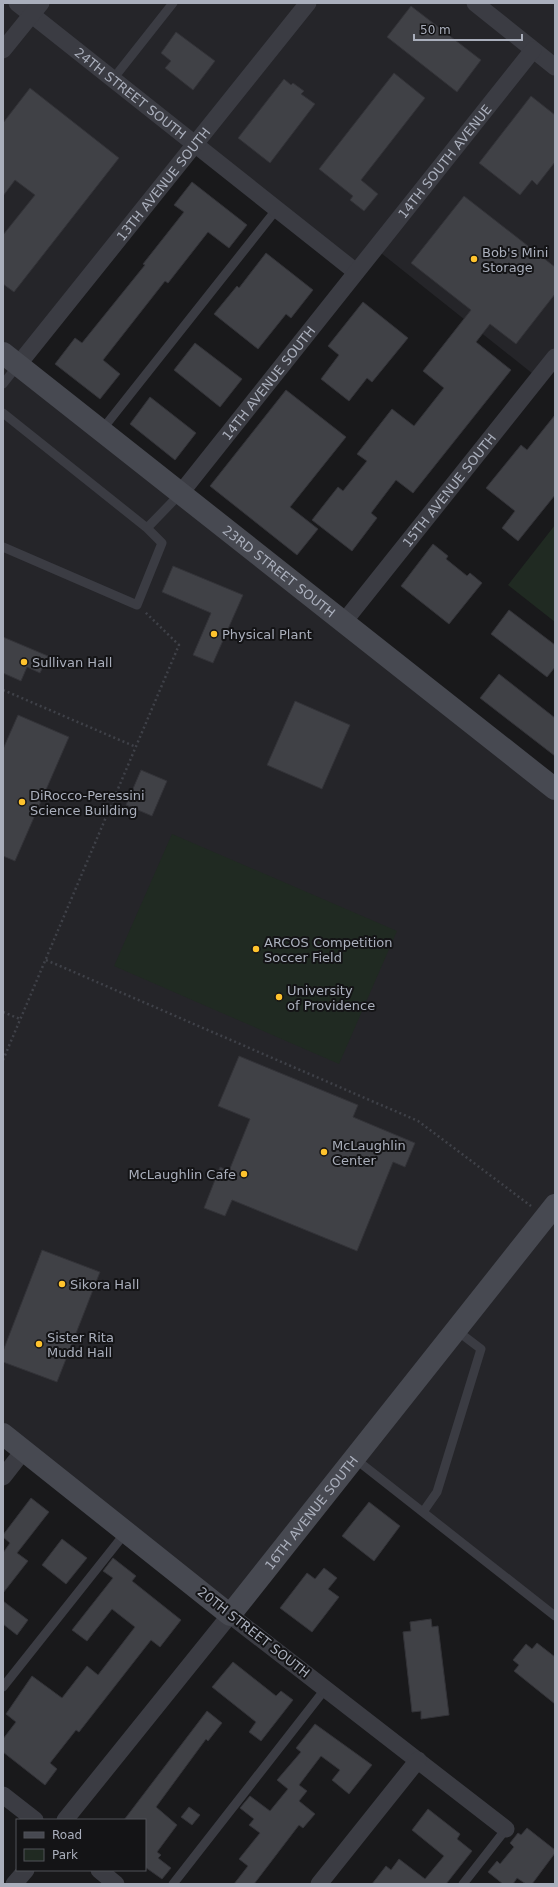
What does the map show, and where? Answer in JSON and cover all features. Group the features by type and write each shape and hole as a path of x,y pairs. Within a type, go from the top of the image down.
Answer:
{"street":[{"name":"24TH STREET SOUTH","path":"17,3 36,9 112,79 356,272"},
{"name":"13TH AVENUE SOUTH","path":"11,359 196,145 308,3"},
{"path":"483,6 555,67"},
{"path":"3,50 36,9"},
{"name":"14TH SOUTH AVENUE","path":"356,272 534,50"},
{"name":"14TH AVENUE SOUTH","path":"180,494 356,272"},
{"name":"15TH AVENUE SOUTH","path":"343,623 555,357"},
{"name":"23RD STREET SOUTH","path":"11,359 555,790"},
{"name":"16TH AVENUE SOUTH","path":"66,1819 230,1615 550,1211"},
{"name":"20TH STREET SOUTH","path":"3,1434 127,1531 230,1615 506,1829"},
{"path":"3,1476 24,1450"},
{"path":"319,1884 418,1760"},
{"path":"3,1795 34,1819"},
{"path":"14,1884 25,1871"},
{"path":"100,1871 116,1884"}],"lane":[{"path":"112,79 172,3"},
{"path":"101,431 276,210"},
{"path":"3,384 11,359"},
{"path":"3,413 147,528 162,543 137,605 3,547"},
{"path":"147,528 180,494"},
{"path":"423,1512 437,1492 481,1349 456,1330"},
{"path":"354,1458 555,1616"},
{"path":"3,1687 127,1531"},
{"path":"173,1884 326,1688"},
{"path":"463,1884 506,1829"}],"path":[{"path":"3,1060 179,645 137,605"},
{"path":"3,690 136,747"},
{"path":"46,960 418,1121 550,1211"},
{"path":"3,1012 20,1019"}],"shaded area":[{"name":"University of Providence","path":"3,3 555,3 555,357 538,378 376,249 356,272 196,145 18,365 555,789 555,1616 354,1458 230,1615 3,1435"}],"green space":[{"path":"555,525 555,622 508,585"},
{"name":"ARCOS Competition Soccer Field","path":"172,834 397,931 339,1064 114,966"}],"building":[{"path":"411,6 481,60 457,92 387,37"},
{"path":"176,32 215,61 193,90 165,68 171,61 161,53"},
{"path":"394,73 425,98 361,180 378,194 364,211 350,200 353,196 319,169"},
{"path":"284,79 291,85 293,83 304,91 301,94 315,104 270,163 238,138"},
{"path":"30,88 119,158 14,292 3,284 3,235 35,195 15,180 3,196 3,123"},
{"path":"531,96 555,115 555,162 537,185 532,180 520,195 479,163"},
{"path":"192,182 247,225 229,248 208,232 168,283 165,281 103,360 120,374 100,399 55,364 75,338 82,343 145,265 143,264 184,212 174,205"},
{"path":"464,196 555,267 555,294 516,344 490,324 476,342 511,370 413,493 396,480 371,513 377,518 352,551 312,520 338,487 343,491 367,461 357,454 392,409 414,426 444,388 423,371 471,310 411,263"},
{"path":"266,253 313,290 291,318 286,314 258,349 214,314 237,286 239,288"},
{"path":"363,302 408,338 372,382 367,378 349,401 321,379 339,355 328,346"},
{"path":"195,343 242,379 220,407 174,370"},
{"path":"286,390 346,437 290,507 318,529 297,555 210,486"},
{"path":"150,397 196,433 175,460 130,424"},
{"path":"555,415 555,495 518,541 502,528 515,511 486,488 521,445 527,450"},
{"path":"433,544 448,556 446,559 467,576 470,573 482,583 449,624 401,586"},
{"name":"Physical Plant","path":"173,566 243,595 213,663 193,655 211,613 162,592"},
{"path":"509,610 555,645 555,667 547,677 491,634"},
{"name":"Sullivan Hall","path":"3,637 48,656 40,673 27,667 21,681 3,673"},
{"path":"499,674 555,718 555,756 480,698"},
{"path":"295,701 350,725 322,789 267,765"},
{"name":"DiRocco-Peressini Science Building","path":"18,715 69,737 15,861 3,856 3,749"},
{"path":"141,770 167,781 152,816 126,805"},
{"name":"McLaughlin Center","path":"239,1056 358,1105 353,1117 415,1143 405,1167 393,1162 357,1251 232,1200 225,1216 204,1208 220,1167 229,1171 250,1119 218,1106"},
{"path":"42,1250 100,1272 57,1382 3,1362 3,1351"},
{"path":"31,1498 49,1512 17,1553 28,1561 3,1593 3,1553 10,1543 3,1537 3,1535"},
{"path":"369,1502 400,1526 374,1561 342,1536"},
{"path":"62,1539 87,1558 66,1584 42,1565"},
{"path":"113,1558 136,1576 132,1581 181,1620 160,1647 151,1640 79,1732 76,1730 50,1763 57,1769 45,1785 3,1752 3,1739 16,1722 6,1714 32,1676 62,1698 87,1666 98,1675 135,1627 112,1609 87,1641 72,1630 113,1578 103,1571"},
{"path":"324,1568 337,1578 328,1589 339,1597 312,1632 280,1608 307,1573 315,1579"},
{"path":"3,1601 28,1620 17,1635 3,1624"},
{"path":"431,1619 432,1627 438,1626 449,1715 421,1719 421,1711 412,1712 403,1632 411,1631 410,1622"},
{"path":"537,1643 555,1657 555,1704 514,1671 519,1665 513,1660 526,1644 532,1649"},
{"path":"233,1662 276,1696 281,1691 293,1700 261,1741 249,1732 256,1722 212,1687"},
{"path":"207,1711 222,1723 208,1741 206,1739 156,1807 177,1825 157,1852 161,1855 158,1858 171,1868 162,1879 146,1868 146,1819 125,1819"},
{"path":"315,1724 372,1765 349,1794 332,1780 340,1770 321,1756 299,1785 307,1791 299,1801 315,1814 303,1828 299,1825 254,1884 234,1884 248,1866 239,1859 260,1833 249,1825 254,1819 240,1808 250,1796 270,1811 288,1789 277,1780 301,1752 296,1748"},
{"path":"189,1807 200,1815 192,1825 181,1817"},
{"path":"428,1809 460,1834 457,1839 472,1851 446,1884 372,1884 386,1866 391,1870 399,1859 425,1879 444,1856 412,1830"},
{"path":"527,1828 555,1850 555,1853 532,1884 526,1884 517,1878 513,1884 503,1884 488,1872 497,1861 500,1864 514,1847 510,1843 518,1833 521,1835"}],"place":[{"name":"Bob's Mini Storage","path":"474,259"},
{"name":"Physical Plant","path":"214,634"},
{"name":"Sullivan Hall","path":"24,662"},
{"name":"DiRocco-Peressini Science Building","path":"22,802"},
{"name":"ARCOS Competition Soccer Field","path":"256,949"},
{"name":"University of Providence","path":"279,997"},
{"name":"McLaughlin Center","path":"324,1152"},
{"name":"McLaughlin Cafe","path":"244,1174"},
{"name":"Sikora Hall","path":"62,1284"},
{"name":"Sister Rita Mudd Hall","path":"39,1344"}]}
